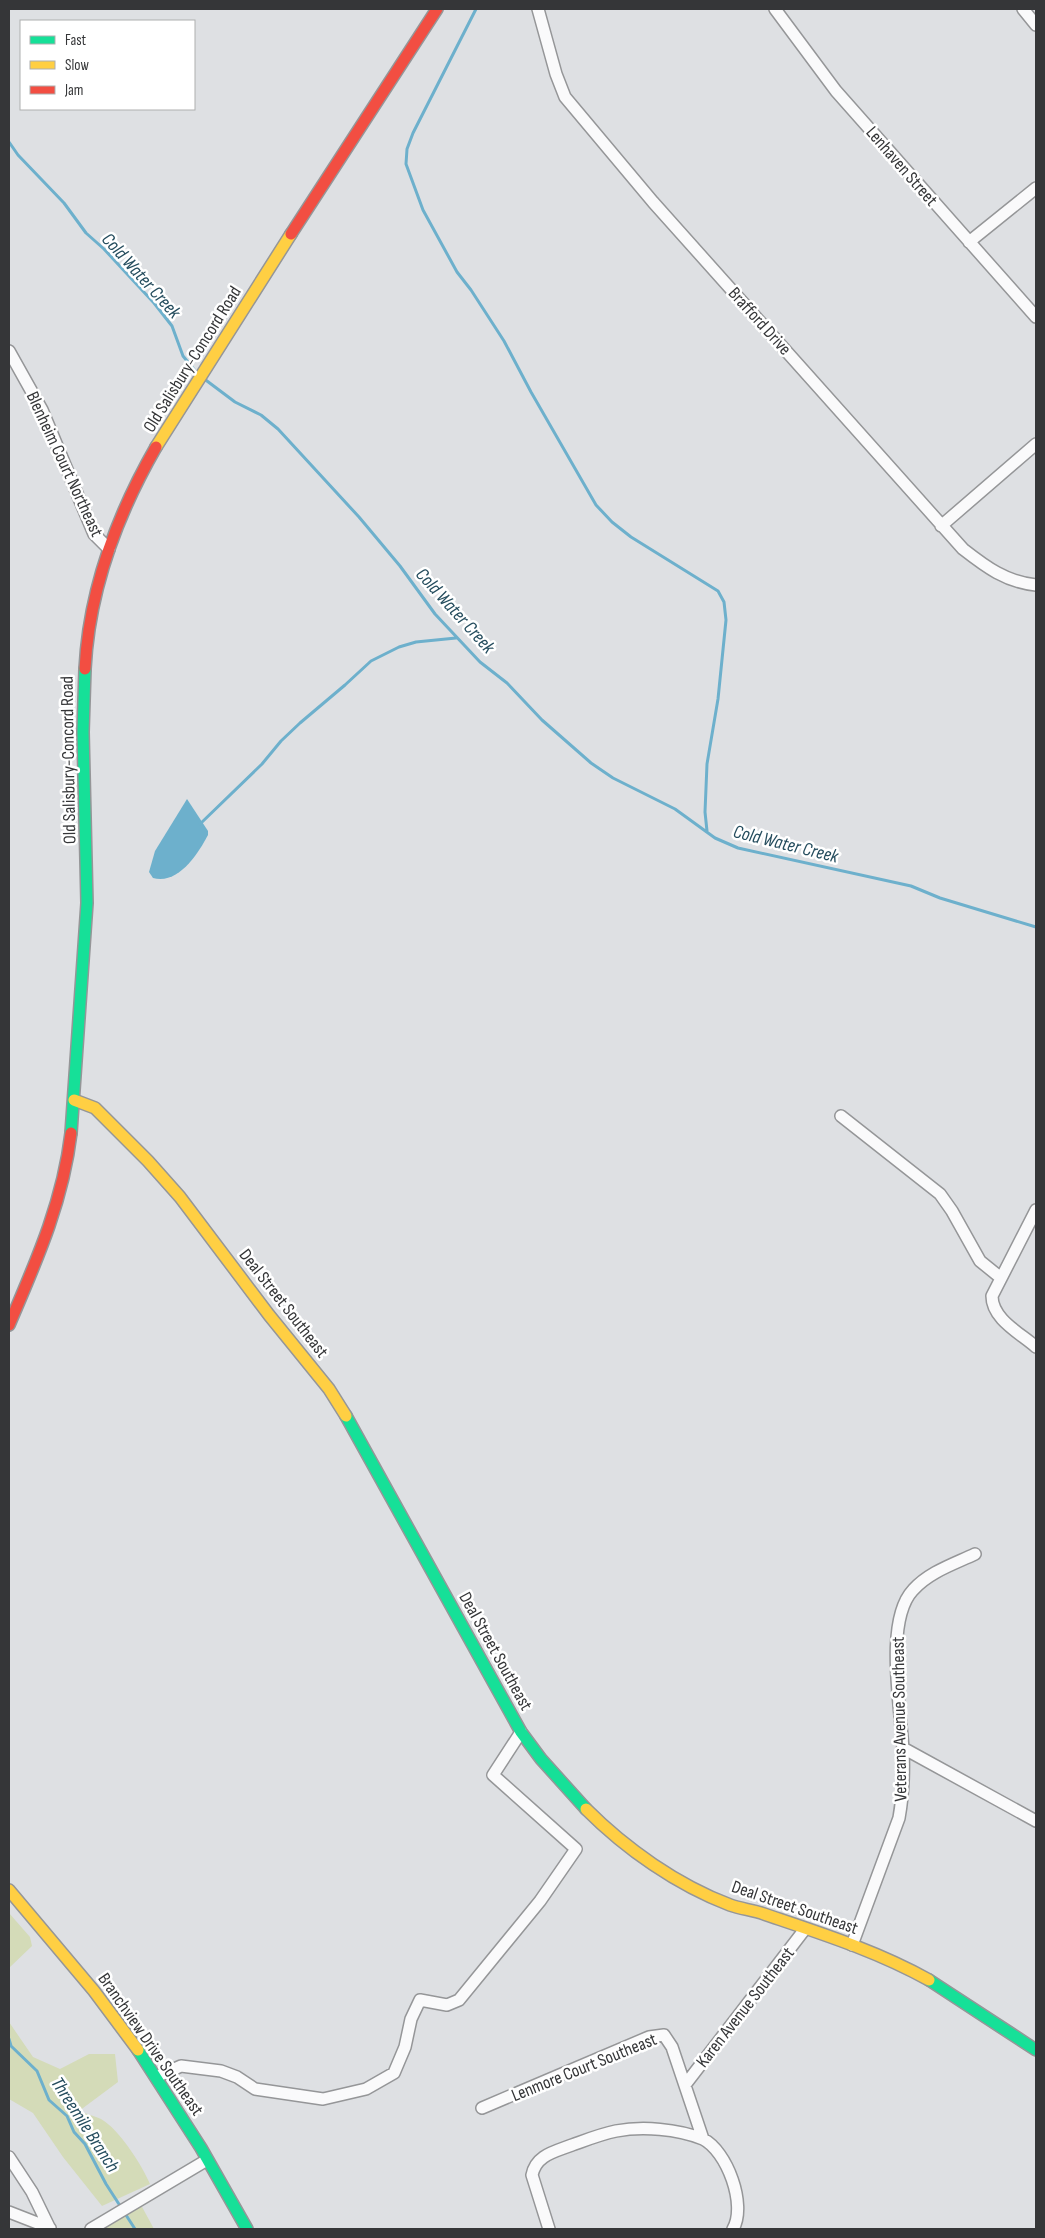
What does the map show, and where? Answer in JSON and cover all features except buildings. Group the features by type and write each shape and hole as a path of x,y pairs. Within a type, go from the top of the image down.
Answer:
{"main road":[{"name":"Old Salisbury-Concord Road","path":"9,1322 44,1242 60,1194 65,1172 74,1100 88,869 83,681 89,629 109,549 131,494 179,410 437,9"},
{"name":"Deal Street Southeast","path":"74,1100 95,1108 148,1160 180,1197 269,1315 329,1389 346,1416 521,1732 536,1754 572,1794 604,1824 649,1860 688,1885 733,1905 852,1945 902,1966 935,1984 1036,2050"},
{"name":"Branchview Drive Southeast","path":"9,1890 94,1991 156,2077 202,2148 247,2229"}],"street":[{"name":"Brafford Drive","path":"538,9 556,74 565,97 648,196 963,549 986,567 1012,580 1036,584"},
{"name":"Lenhaven Street","path":"775,9 836,91 1036,317"},
{"path":"1023,9 1036,25"},
{"path":"969,242 1036,188"},
{"name":"Blenheim Court Northeast","path":"9,351 42,410 94,534 109,549"},
{"path":"941,526 1036,444"},
{"path":"841,1116 940,1194 952,1211 980,1261 1001,1278"},
{"path":"1036,1210 992,1296 994,1309 1005,1322 1036,1347"},
{"name":"Veterans Avenue Southeast","path":"852,1945 899,1818 902,1801 903,1748 896,1656 897,1626 900,1612 911,1591 922,1581 975,1554"},
{"path":"156,2077 181,2066 220,2071 237,2077 255,2088 322,2099 366,2089 394,2073 405,2047 411,2019 420,2000 447,2005 459,2000 540,1901 576,1848 493,1775 521,1732"},
{"path":"903,1748 1036,1821"},
{"name":"Karen Avenue Southeast","path":"685,2085 805,1929"},
{"name":"Lenmore Court Southeast","path":"482,2108 658,2034 664,2035 672,2048 685,2085"},
{"path":"685,2085 703,2139"},
{"path":"550,2229 532,2175 533,2168 544,2155 616,2130 651,2129 678,2132 703,2139 715,2148 724,2163 736,2193 738,2217 733,2229"},
{"path":"9,2157 32,2192 50,2229"},
{"path":"91,2229 207,2160"},
{"path":"9,2212 50,2229"}],"green space":[{"path":"9,1913 30,1937 32,1946 9,1968"},
{"path":"9,2022 33,2057 60,2069 89,2054 115,2054 118,2082 79,2111 101,2119 115,2131 142,2167 150,2184 102,2206 63,2157 33,2113 9,2099"},
{"path":"141,2205 154,2229 99,2229"}],"water":[{"path":"187,799 208,831 208,835 193,859 179,872 171,877 153,878 149,872 155,851"}],"waterway":[{"path":"476,9 413,133 407,149 406,164 423,210 457,272 504,341 596,505 612,522 631,537 718,591 724,602 726,620 718,699 707,764 705,812 707,831"},
{"name":"Cold Water Creek","path":"9,142 18,155 64,203 86,233 104,249 154,303 172,326 183,356 196,372"},
{"name":"Cold Water Creek","path":"203,378 235,402 261,415 278,429 359,517 400,566 435,614 480,662 507,683 542,720 591,763 613,778 675,809 715,838 738,848 911,886 940,898 1036,927"},
{"path":"200,824 262,764 281,741 371,661 399,647 416,642 456,638"},
{"name":"Threemile Branch","path":"9,2039 11,2046 37,2071 49,2100 67,2116 74,2132 85,2144 106,2184 135,2229"}],"traffic: fast":[{"path":"71,1133 87,903 83,732 85,669"},
{"path":"346,1416 521,1732 541,1759 586,1809"},
{"path":"929,1980 1036,2050"},
{"path":"138,2050 201,2148 247,2229"}],"traffic: slow":[{"path":"156,447 291,234"},
{"path":"74,1100 95,1108 148,1161 180,1197 269,1315 329,1389 346,1416"},
{"path":"586,1809 635,1852 672,1876 710,1897 848,1943 889,1960 929,1980"},
{"path":"9,1890 94,1991 138,2050"}],"traffic: jam":[{"path":"291,234 437,9"},
{"path":"85,669 92,611 107,554 129,499 156,447"},
{"path":"9,1325 38,1255 55,1207 62,1183 71,1133"}]}
